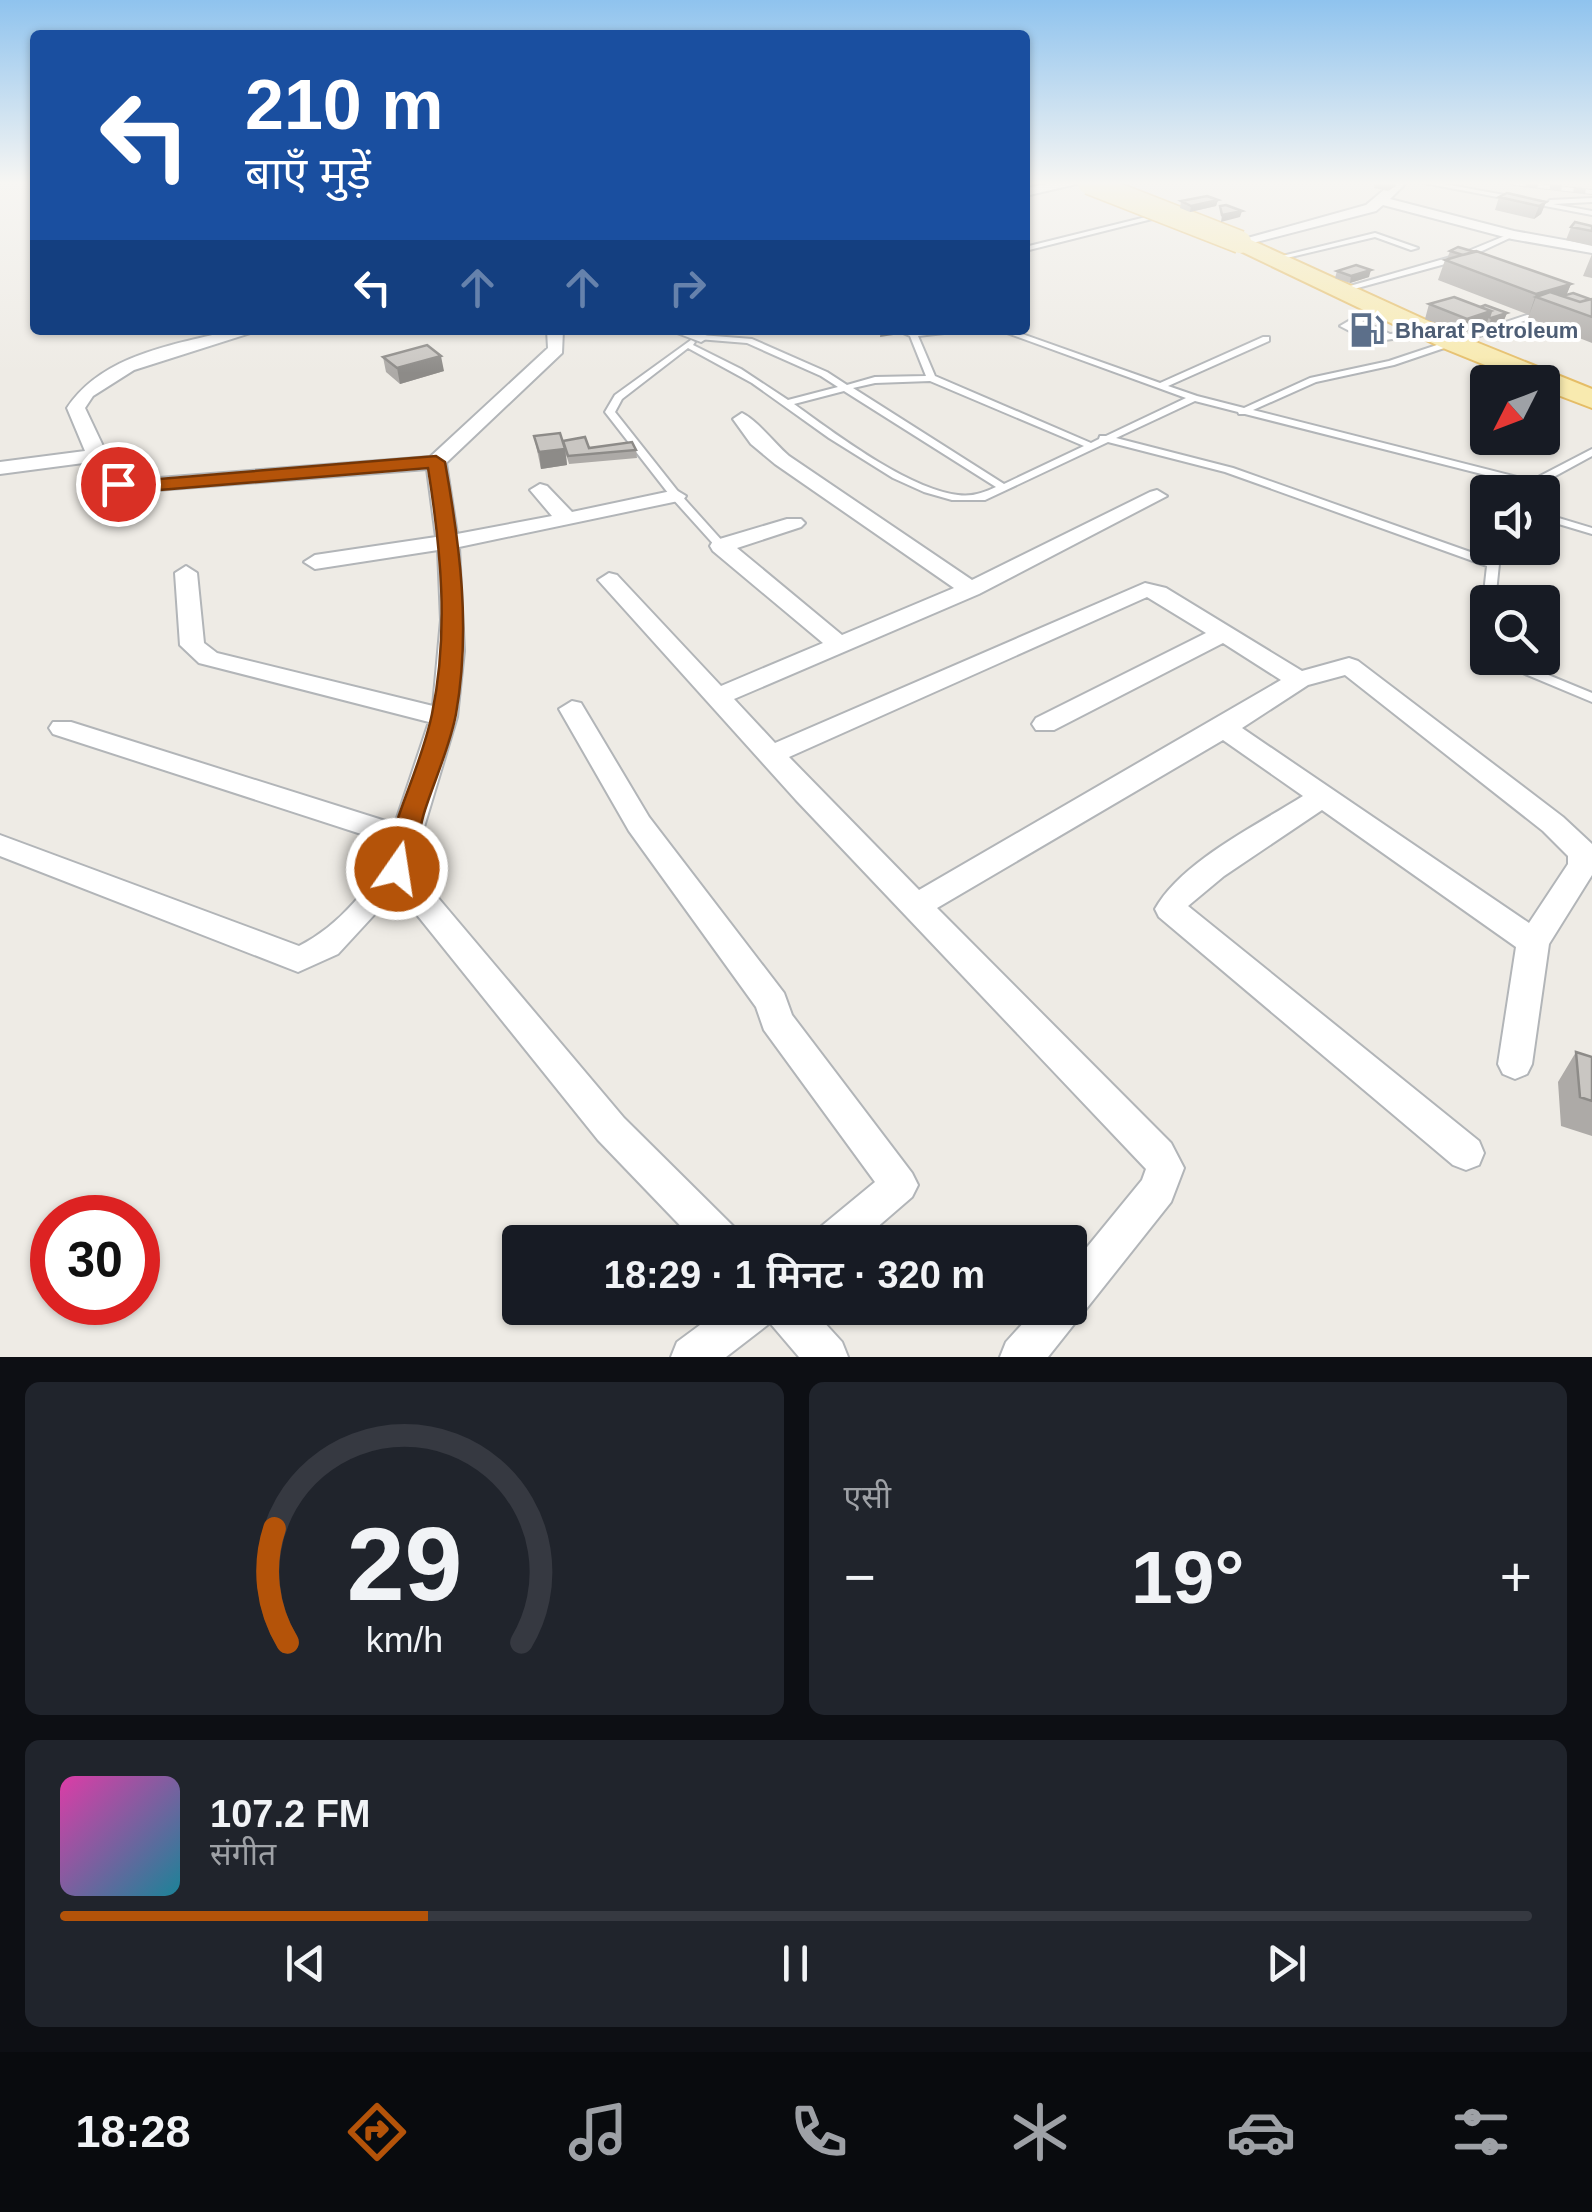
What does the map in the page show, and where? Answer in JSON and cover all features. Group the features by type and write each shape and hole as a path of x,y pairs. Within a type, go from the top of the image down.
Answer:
{"main road":[{"path":"1249,246 1340,290 1387,324 1441,336 1592,399"}],"street":[{"path":"235,335 132,365 95,384 76,408 108,475 118,484 436,462 556,348 555,335"},
{"path":"742,419 758,440 782,460 971,589"},
{"path":"0,468 99,455"},
{"path":"0,845 298,959 321,951 397,869 403,837 444,716 454,624 450,542 436,462"},
{"path":"540,490 568,520"},
{"path":"315,562 450,542 676,496"},
{"path":"720,696 971,589 1157,496"},
{"path":"721,546 794,523"},
{"path":"721,546 842,647"},
{"path":"186,573 190,637 197,652 208,658 444,716"},
{"path":"609,580 915,907 1158,1155 1165,1168 1158,1190 1087,1278"},
{"path":"770,755 1145,590 1158,593 1299,680"},
{"path":"1045,724 1225,633"},
{"path":"915,907 1224,728 1299,680 1342,666 1359,671 1579,845 1583,865 1534,942 1515,1064"},
{"path":"572,709 590,747 668,868 772,1003 776,1020 899,1184 852,1225"},
{"path":"62,728 403,837"},
{"path":"1224,728 1534,942"},
{"path":"1322,798 1203,876 1174,900 1170,910 1466,1153"},
{"path":"397,869 611,1129 705,1225"},
{"path":"692,1357 734,1325"},
{"path":"799,1325 827,1357"},
{"path":"1021,1357 1048,1325"}],"lane":[{"path":"1274,258 1326,246"},
{"path":"1409,246 1414,248"},
{"path":"1340,290 1487,246"},
{"path":"1418,268 1442,277"},
{"path":"1242,412 1312,380 1391,363 1441,336 1527,317"},
{"path":"1356,321 1387,324 1371,340 1344,326 1356,321"},
{"path":"695,335 714,357 841,441 938,496 968,501 1194,398"},
{"path":"721,546 610,412 618,397 695,335 762,346 848,386 1002,487"},
{"path":"913,335 931,378"},
{"path":"1017,335 1194,398 1484,475"},
{"path":"1160,386 1266,339"},
{"path":"786,403 888,379 931,378 1089,446"},
{"path":"1104,438 1230,470 1470,556"},
{"path":"1550,475 1592,452"},
{"path":"1560,522 1592,532"},
{"path":"1538,675 1592,698"}],"building":[{"path":"1458,247 1475,252 1463,255 1450,251"},
{"path":"1476,251 1571,284 1536,294 1445,260"},
{"path":"1356,265 1371,270 1351,276 1337,271"},
{"path":"1550,292 1580,302 1592,299 1592,317 1536,297"},
{"path":"1573,293 1590,299 1580,302 1562,296"},
{"path":"1454,297 1491,311 1467,319 1429,304"},
{"path":"1485,305 1507,313 1491,318 1491,311 1480,307"},
{"path":"427,345 441,356 397,368 383,357"},
{"path":"560,433 565,449 539,452 534,436"},
{"path":"585,437 589,448 632,442 636,450 568,456 563,441"},
{"path":"1576,1052 1592,1057 1592,1101 1580,1097"}],"place":[{"name":"Bharat Petroleum","path":"1367,330"}],"route":[{"path":"118,484 436,462 450,542 454,624 444,716 403,837 397,869"}]}
